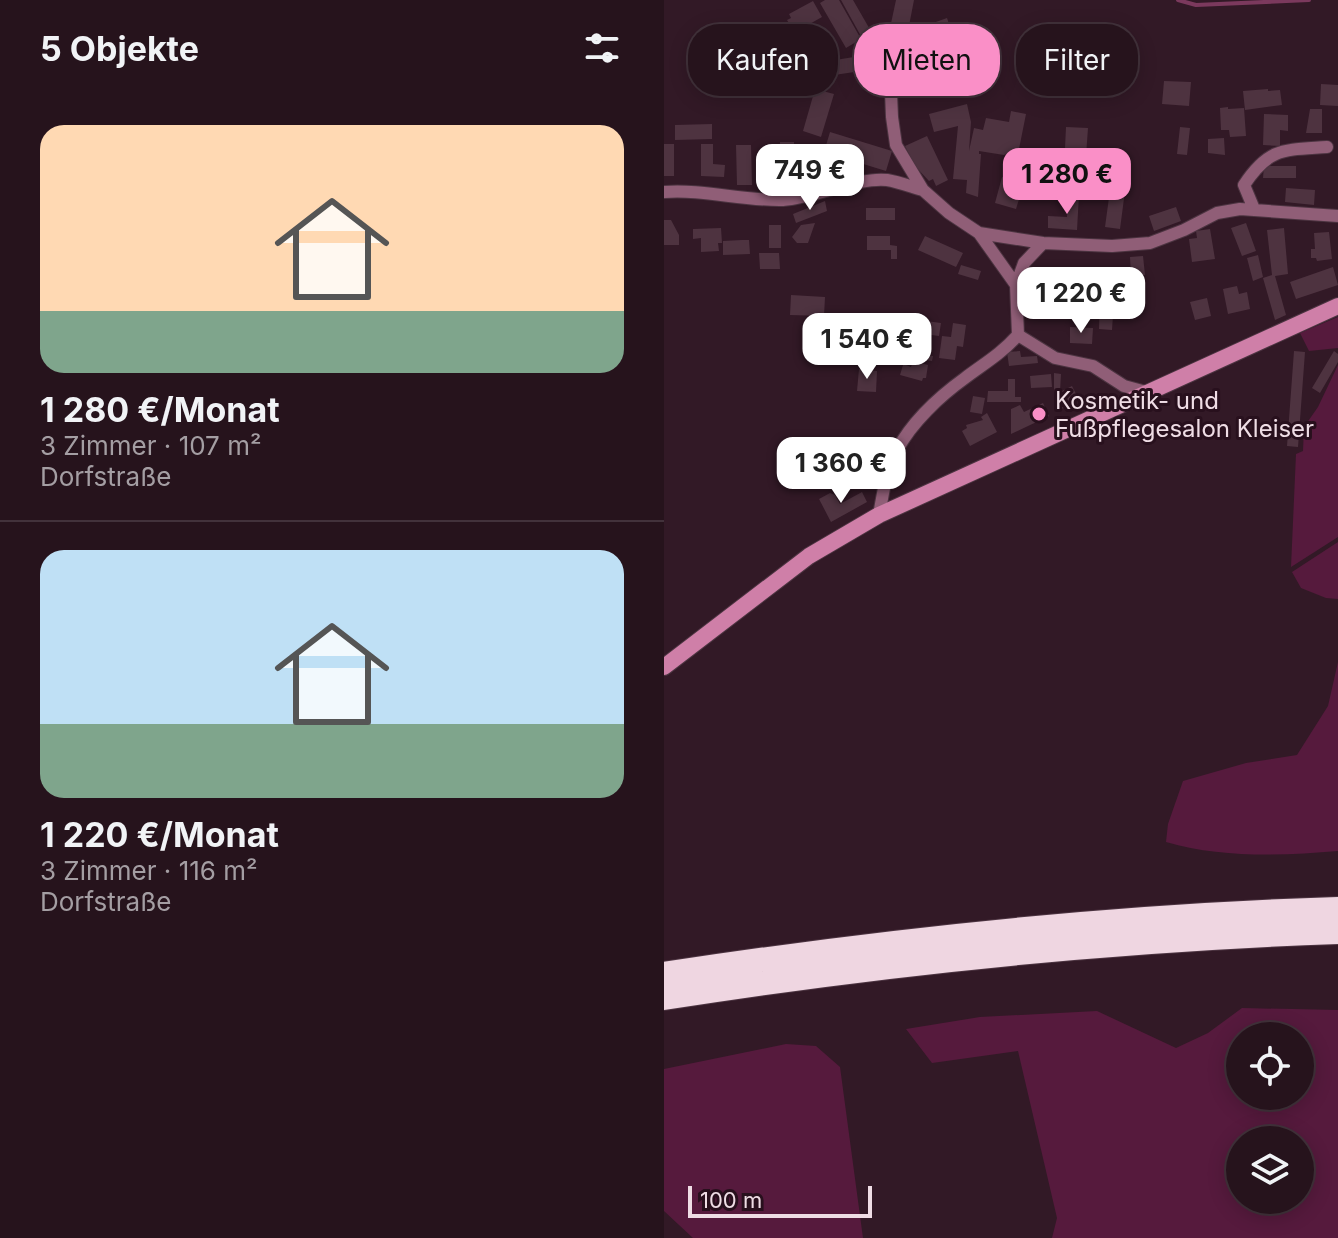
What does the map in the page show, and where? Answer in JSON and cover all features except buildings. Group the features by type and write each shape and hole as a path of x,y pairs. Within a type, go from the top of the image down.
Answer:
{"highway":[{"path":"664,974 922,940 1076,924 1338,909"},
{"path":"664,998 938,961 1080,947 1338,932"}],"main road":[{"path":"664,667 783,575 837,538 879,515 1338,306"}],"street":[{"path":"891,96 896,145 923,190 949,213 979,233 1016,285"},
{"path":"1228,211 1261,161 1297,149 1327,147"},
{"path":"664,192 692,190 755,200 782,200 807,198 886,180 923,190"},
{"path":"1244,185 1254,209"},
{"path":"979,233 1043,243 1112,246 1150,243 1228,211 1254,209 1338,216"},
{"path":"879,515 897,449 940,398 1001,354 1018,335 1016,285 1024,263 1043,243"},
{"path":"1018,335 1055,358 1093,366 1124,386 1146,392"}],"shaded area":[{"path":"1338,317 1338,348 1309,351 1300,333"},
{"path":"1338,365 1338,537 1291,567 1296,454 1303,451 1304,427 1318,407"},
{"path":"1338,542 1338,599 1326,598 1301,588 1292,572"},
{"path":"1338,662 1338,851 1251,854 1208,851 1166,842 1168,824 1183,781 1246,763 1297,755 1328,706"},
{"path":"1242,1008 1338,1010 1338,1238 1052,1238 1057,1218 1018,1051 932,1063 906,1029 980,1017 1097,1011 1176,1048 1208,1033"},
{"path":"786,1044 816,1046 840,1067 863,1238 693,1238 664,1211 664,1069"}],"waterway":[{"path":"1178,0 1196,5 1309,0"}],"place":[{"name":"Kosmetik- und Fußpflegesalon Kleiser","path":"1039,414"}]}
